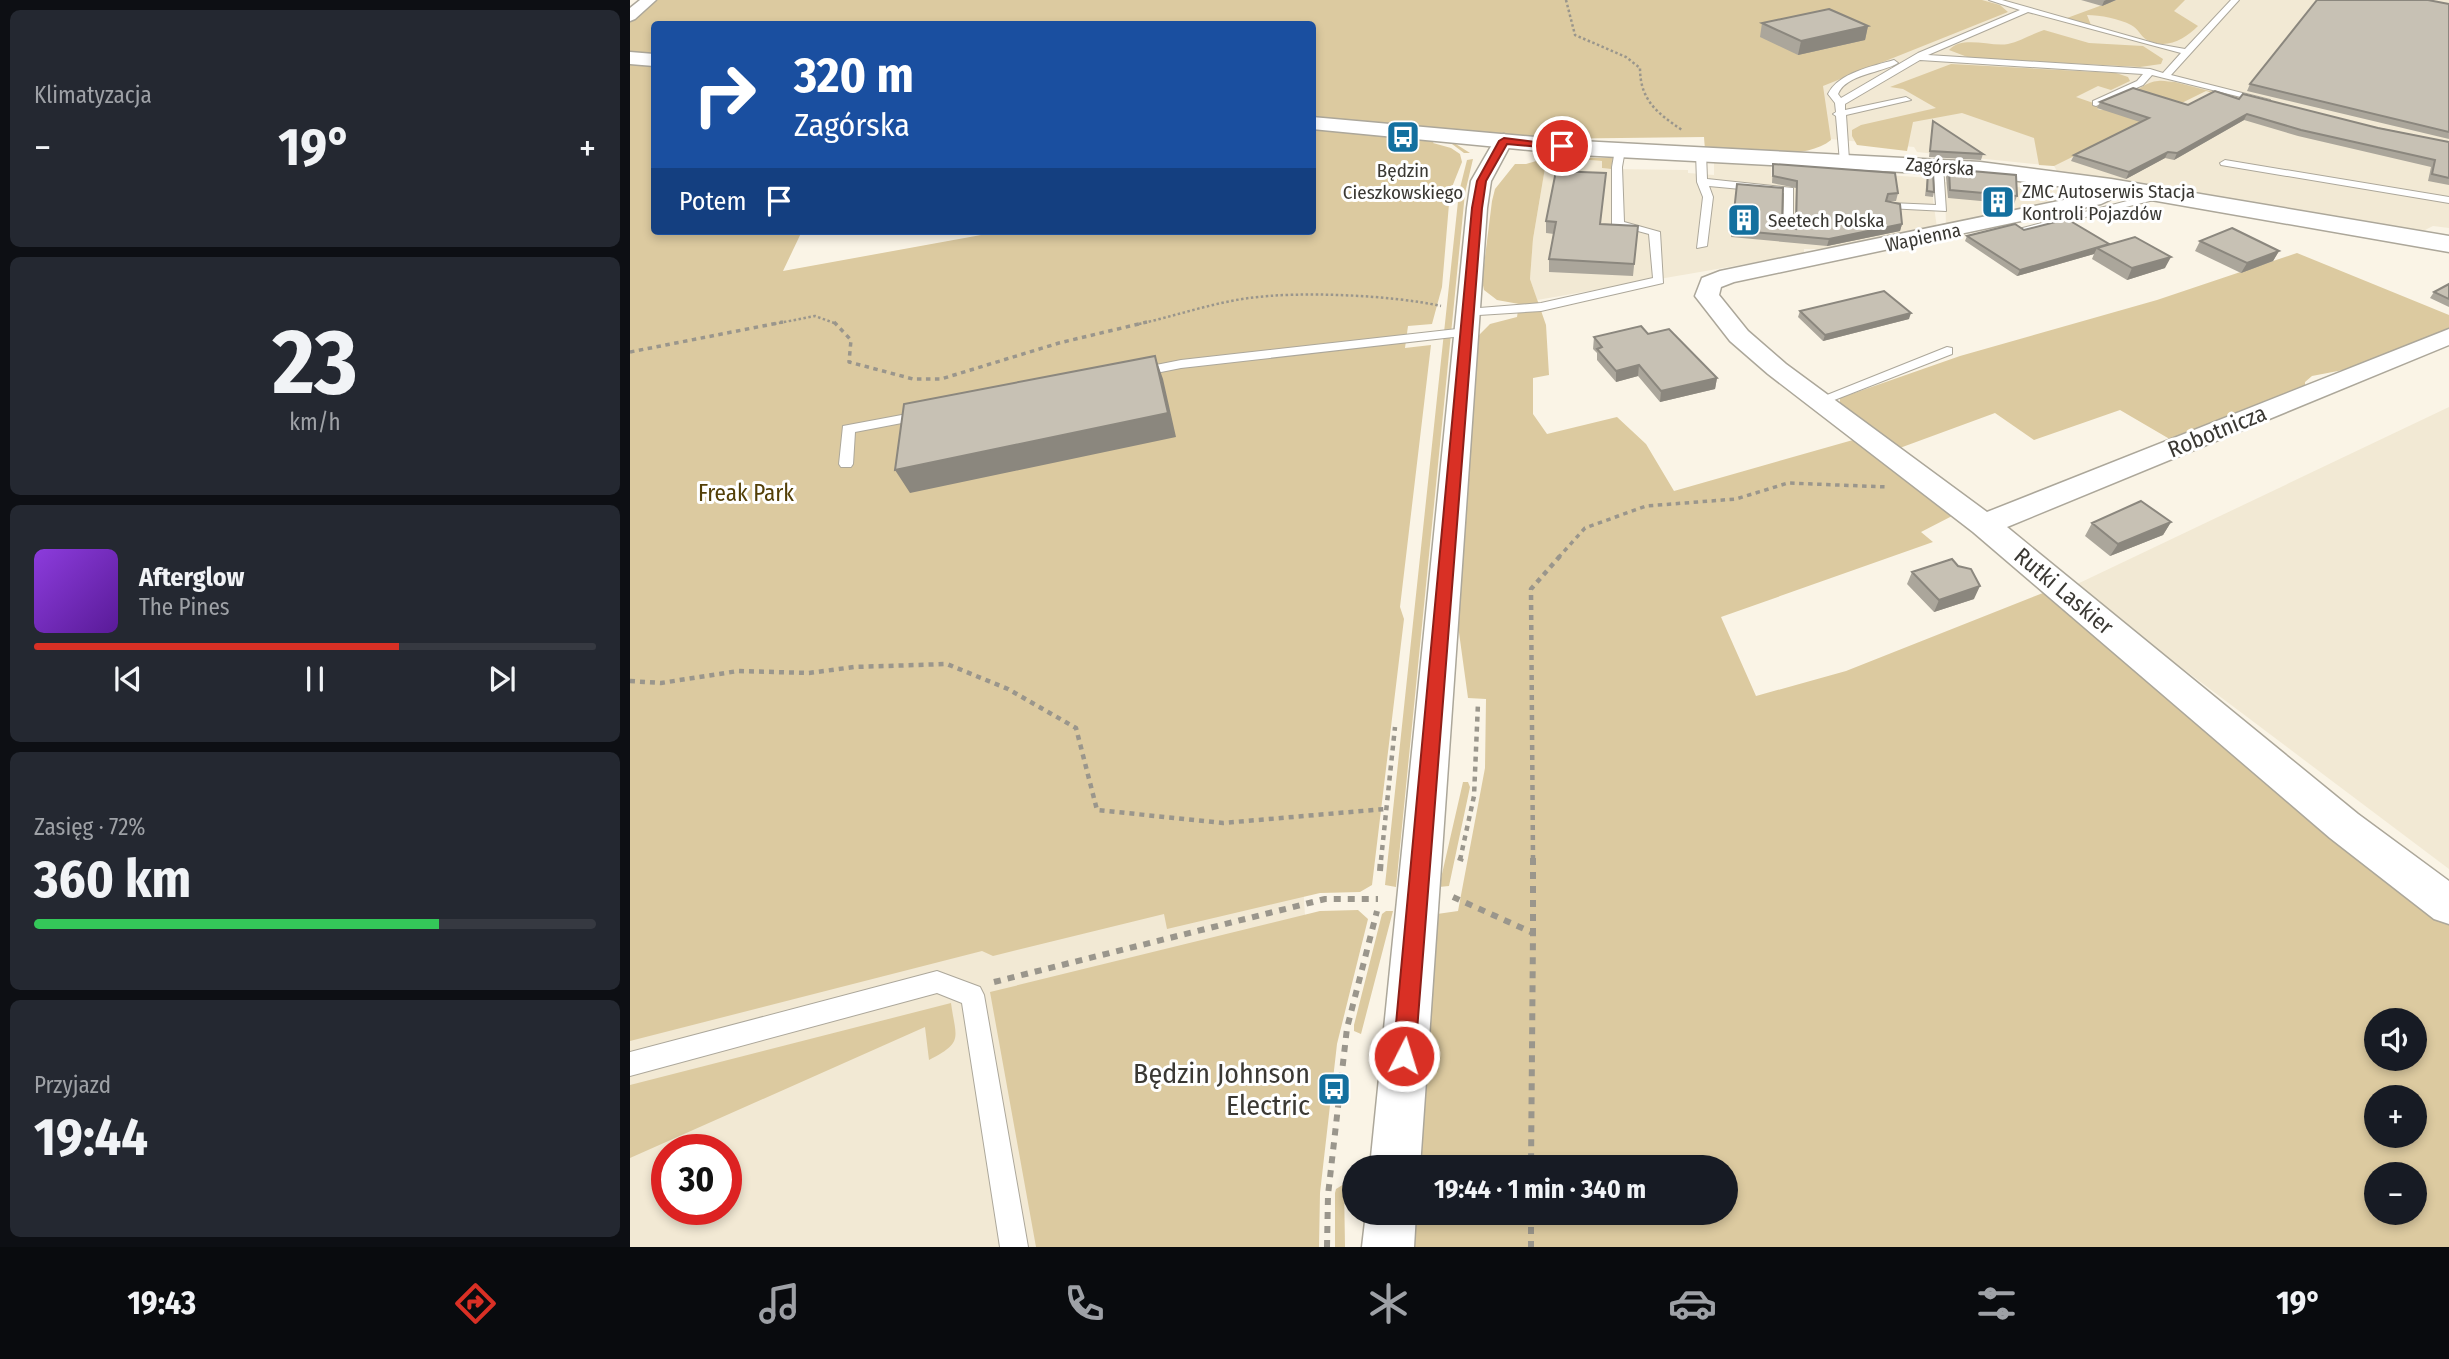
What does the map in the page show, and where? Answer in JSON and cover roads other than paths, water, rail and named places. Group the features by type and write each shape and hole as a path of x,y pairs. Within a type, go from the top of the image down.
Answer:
{"street":[{"path":"630,16 649,0"},
{"path":"630,58 651,60"},
{"name":"Zagórska","path":"1316,123 1620,150 1938,165 2111,186 2449,244"},
{"path":"1396,1155 1459,317 1481,181 1504,141"},
{"name":"Wapienna","path":"1728,276 1919,239 2094,200 2107,194 2111,186"},
{"name":"Rutki Laskier","path":"1728,276 1710,283 1707,296 1739,336 1819,401 1984,525 2344,827 2449,905"},
{"name":"Robotnicza","path":"1984,525 2449,336"},
{"path":"1388,1247 1390,1225"}],"lane":[{"path":"1993,0 2156,46 2188,52"},
{"path":"2166,75 2235,0"},
{"path":"1844,160 1839,108 1833,94 1836,87 1861,72 1918,57 2027,10"},
{"path":"1839,108 1868,84 1892,74 1918,57 2150,72 2271,102"},
{"path":"1929,67 1941,59"},
{"path":"2096,103 2140,83 2150,72"},
{"path":"1839,108 1905,77"},
{"path":"1839,108 1906,100"},
{"path":"1128,374 1459,317 1541,307 1659,280 1654,232 1618,225 1617,167 1620,150"},
{"path":"1696,153 1708,197 1701,246"},
{"path":"2225,163 2449,200"},
{"path":"1891,206 1942,209 1938,165"},
{"path":"1702,182 1789,190 1789,232"},
{"path":"2021,230 2162,195"},
{"path":"1819,401 1947,351"},
{"path":"846,464 848,429 942,411"},
{"path":"630,1064 937,982 972,995 1014,1247"}],"place":[{"name":"Będzin Cieszkowskiego","path":"1403,137"},
{"name":"ZMC Autoserwis Stacja Kontroli Pojazdów","path":"1998,202"},
{"name":"Seetech Polska","path":"1744,220"},
{"name":"Będzin Johnson Electric","path":"1334,1089"}],"park label":[{"name":"Freak Park","path":"746,493"}]}
